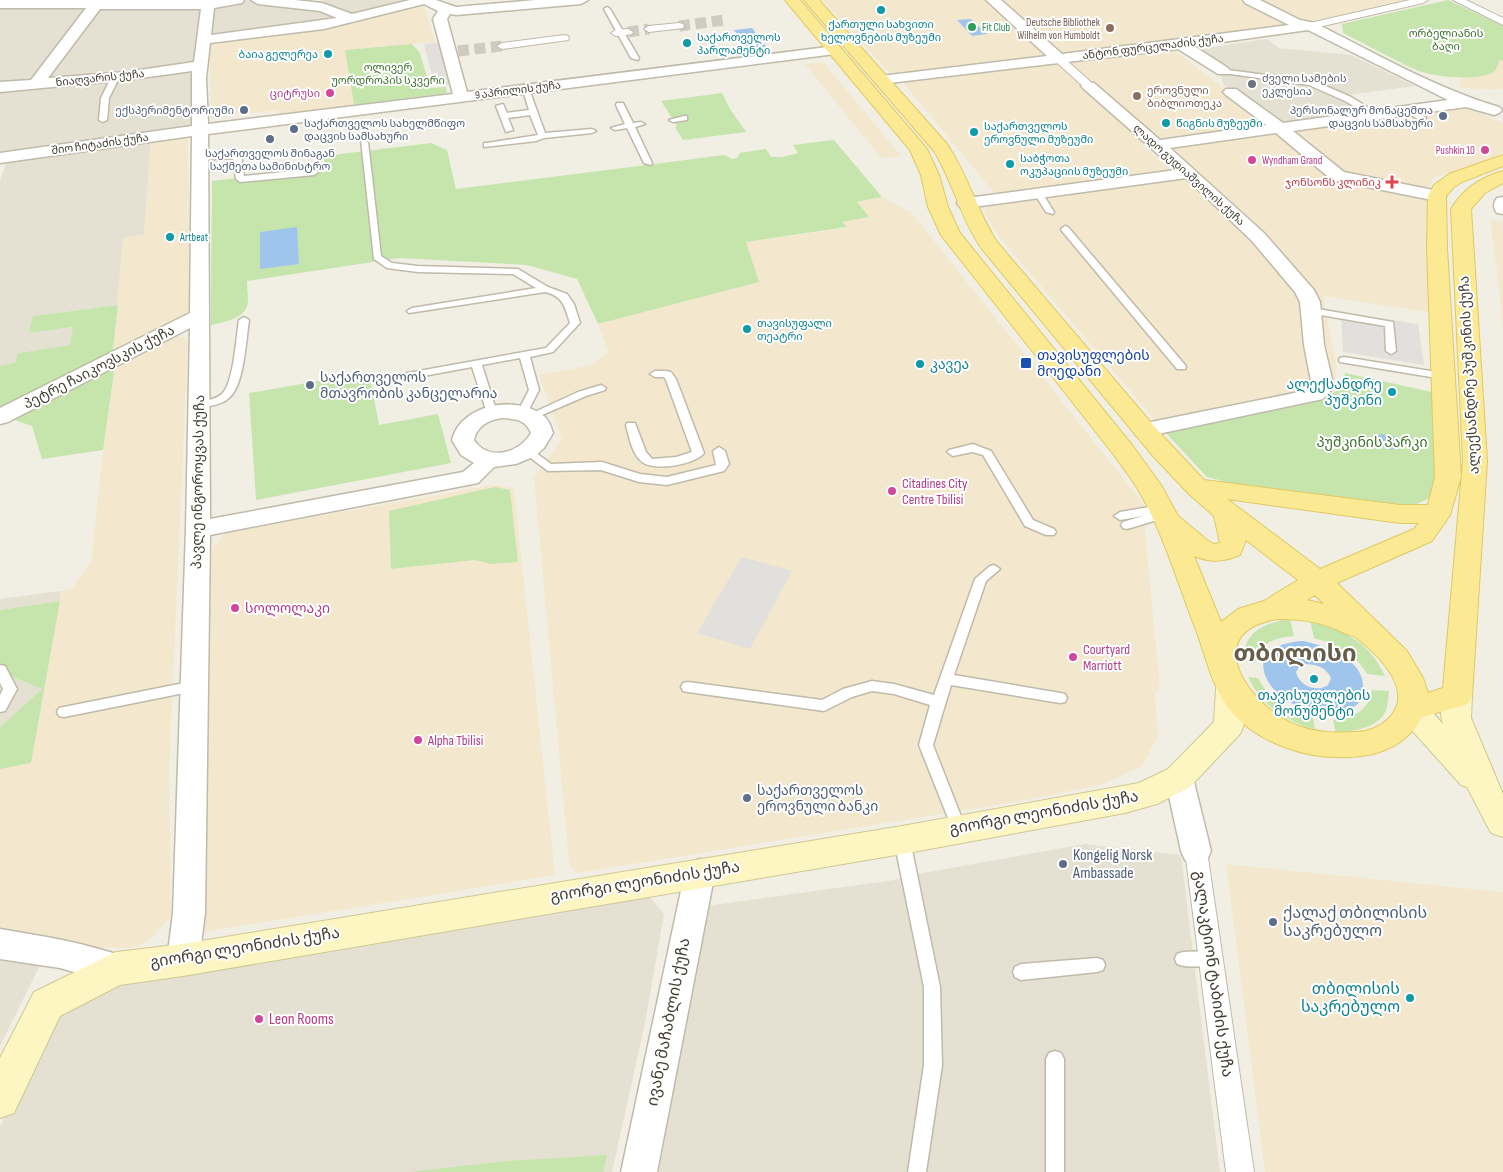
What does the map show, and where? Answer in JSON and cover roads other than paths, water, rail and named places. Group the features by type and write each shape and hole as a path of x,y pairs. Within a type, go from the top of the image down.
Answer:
{"main road":[{"path":"792,0 918,149 930,175 938,207 951,235 1123,450 1161,508 1197,546 1216,554 1230,549 1233,544 1228,514"},
{"path":"811,0 941,148 953,168 972,217 989,244 1169,459 1228,514 1317,581 1373,637 1391,652 1404,669 1413,691 1411,709 1404,723 1392,734 1375,742 1354,746 1330,746 1299,738 1262,720 1244,705 1225,678 1220,656 1161,508"},
{"path":"1437,196 1438,191 1448,182 1503,160"},
{"name":"ალექსანდრე პუშკინის ქუჩა","path":"1457,696 1475,461 1461,209 1466,199 1498,179"},
{"name":"ალექსანდრე პუშკინის ქუჩა","path":"1437,196 1437,248 1448,477 1444,498 1437,514"},
{"path":"1197,487 1400,514 1437,514 1429,529 1423,535 1317,581 1272,609"},
{"path":"1220,656 1224,639 1235,625 1251,615 1272,609 1292,608 1320,613 1354,625 1373,637"},
{"name":"გიორგი ლეონიძის ქუჩა","path":"116,969 182,960 700,872 902,840 1146,795 1179,778 1229,726 1231,689"},
{"path":"1411,709 1457,696 1456,718 1483,788 1503,823"},
{"path":"1411,709 1483,788"},
{"path":"0,1099 47,1004 116,969"}],"street":[{"path":"0,4 96,5 183,3 208,5 237,0"},
{"path":"258,0 320,3 353,19"},
{"path":"204,40 324,25 425,0 446,9 476,5 581,0"},
{"name":"ლადო გუდიაშვილის ქუჩა","path":"993,0 1189,173 1258,237 1304,290 1310,302 1314,345 1323,386 1316,395 1144,430"},
{"path":"1250,0 1296,23 1310,26 1466,102 1499,107"},
{"name":"ანტონ ფურცელაძის ქუჩა","path":"881,80 1181,44 1310,26 1423,0"},
{"path":"1458,0 1503,22"},
{"path":"35,85 96,5"},
{"name":"პავლე ინგოროყვას ქუჩა","path":"182,960 189,913 198,529 200,66 208,5"},
{"path":"446,9 440,19 453,52 462,97"},
{"path":"649,29 678,26"},
{"path":"502,46 564,38"},
{"path":"1181,44 1222,71"},
{"name":"9 აპრილის ქუჩა","path":"200,130 524,89 639,66 835,50"},
{"name":"ნიაღვარის ქუჩა","path":"0,87 35,85 200,66"},
{"path":"1424,82 1499,107"},
{"path":"1231,92 1280,128 1338,176 1348,180 1437,196"},
{"path":"1156,145 1376,115 1416,114 1466,102"},
{"name":"შიო ჩიტაძის ქუჩა","path":"2,162 200,130"},
{"path":"966,203 1189,173"},
{"path":"1503,202 1503,209"},
{"name":"პეტრე ჩაიკოვსკის ქუჩა","path":"0,417 199,316"},
{"path":"513,411 527,414 537,421 542,433 535,446 528,452 508,458 487,459 470,452 463,440 464,433 474,421 492,413 513,411"},
{"path":"198,529 470,478 483,467 487,459"},
{"name":"გალაკტიონ ტაბიძის ქუჩა","path":"1179,778 1196,851 1240,1172"},
{"name":"ივანე მაჩაბლის ქუჩა","path":"639,1172 700,872"},
{"name":"გიორგი ლეონიძის ქუჩა","path":"0,944 60,953 116,969"}],"lane":[{"path":"607,9 639,66"},
{"path":"1222,71 1311,83 1348,99 1376,115"},
{"path":"103,120 104,98 116,76"},
{"path":"524,89 542,136"},
{"path":"620,105 648,163"},
{"path":"500,106 509,130"},
{"path":"504,116 533,112"},
{"path":"673,120 684,118"},
{"path":"615,128 641,124"},
{"path":"487,145 592,130"},
{"path":"364,142 376,257 390,266 418,269 515,271 545,289"},
{"path":"201,158 237,155 240,180 314,172"},
{"path":"1038,193 1050,212"},
{"path":"1065,229 1181,367"},
{"path":"391,379 549,350 575,323 567,299 558,291 545,289 412,311"},
{"path":"1312,311 1390,324 1391,352"},
{"path":"199,405 215,401 227,394 233,378 244,320"},
{"path":"524,356 534,390 527,414"},
{"path":"1344,360 1443,376"},
{"path":"476,364 492,413"},
{"path":"631,425 641,455 648,462 664,463 695,456 698,453 671,379 667,374 655,374"},
{"path":"527,414 601,388"},
{"path":"953,452 973,448 987,453 1029,523 1050,532"},
{"path":"528,452 548,466 561,468 602,466 639,478 667,481 720,468 723,464 719,450"},
{"path":"1123,520 1161,508"},
{"path":"958,829 926,745 938,702 981,579 994,569"},
{"path":"0,670 10,689 0,707"},
{"path":"946,679 1060,698"},
{"path":"64,712 194,686"},
{"path":"688,687 824,706 848,693 872,686 894,689 938,702"},
{"path":"902,840 932,987 933,1065 917,1172"},
{"path":"1183,959 1210,958"},
{"path":"1021,972 1097,965"},
{"path":"1055,1059 1055,1172"}],"water":[{"name":"Fit Club","path":"971,19 987,34 972,36 957,20"},
{"path":"752,28 769,50 750,52 734,30"},
{"path":"297,227 299,264 260,269 260,232"},
{"path":"1381,434 1394,436 1400,441 1401,446 1391,450 1379,446 1374,438"},
{"name":"თავისუფლების მონუმენტი","path":"1303,641 1322,646 1343,656 1358,670 1362,679 1363,694 1355,706 1344,712 1318,713 1291,703 1271,685 1265,675 1263,666 1268,653 1281,645","holes":["1308,664 1320,667 1326,671 1331,678 1328,685 1314,688 1301,681 1296,672 1300,666"]}],"tunnel":[{"path":"679,26 724,20"},
{"path":"628,32 649,29"},
{"path":"458,51 502,46"}],"place":[{"name":"ქართული სახვითი ხელოვნების მუზეუმი","path":"881,10"},
{"name":"Fit Club","path":"972,27"},
{"name":"Deutsche Bibliothek Wilhelm von Humboldt","path":"1110,28"},
{"name":"საქართველოს პარლამენტი","path":"687,43"},
{"name":"ბაია გელერეა","path":"328,54"},
{"name":"ძველი სამების ეკლესია","path":"1252,84"},
{"name":"ციტრუსი","path":"330,93"},
{"name":"ეროვნული ბიბლიოთეკა","path":"1137,96"},
{"name":"ექსპერიმენტორიუმი","path":"244,110"},
{"name":"პერსონალურ მონაცემთა დაცვის სამსახური","path":"1443,116"},
{"name":"წიგნის მუზეუმი","path":"1166,123"},
{"name":"საქართველოს სახელმწიფო დაცვის სამსახური","path":"294,129"},
{"name":"საქართველოს ეროვნული მუზეუმი","path":"974,132"},
{"name":"საქართველოს შინაგან საქმეთა სამინისტრო","path":"270,139"},
{"name":"Pushkin 10","path":"1485,150"},
{"name":"Wyndham Grand","path":"1252,160"},
{"name":"საბჭოთა ოკუპაციის მუზეუმი","path":"1010,164"},
{"name":"ჯონსონს კლინიკ","path":"1392,182"},
{"name":"Artbeat","path":"170,237"},
{"name":"თავისუფალი თეატრი","path":"747,329"},
{"name":"თავისუფლების მოედანი","path":"1026,363"},
{"name":"კავეა","path":"920,364"},
{"name":"საქართველოს მთავრობის კანცელარია","path":"310,385"},
{"name":"ალექსანდრე პუშკინი","path":"1392,392"},
{"name":"Citadines City Centre Tbilisi","path":"892,491"},
{"name":"სოლოლაკი","path":"235,608"},
{"name":"Courtyard Marriott","path":"1073,657"},
{"name":"თავისუფლების მონუმენტი","path":"1314,679"},
{"name":"Alpha Tbilisi","path":"418,740"},
{"name":"საქართველოს ეროვნული ბანკი","path":"747,798"},
{"name":"Kongelig Norsk Ambassade","path":"1063,864"},
{"name":"ქალაქ თბილისის საკრებულო","path":"1273,922"},
{"name":"თბილისის საკრებულო","path":"1410,998"},
{"name":"Leon Rooms","path":"259,1019"}],"district":[{"name":"თბილისი","path":"1295,653"}],"park label":[{"name":"ორბელიანის ბაღი","path":"1446,39"},
{"name":"ოლივერ უორდროპის სკვერი","path":"388,73"},
{"name":"პუშკინის პარკი","path":"1372,442"}]}
